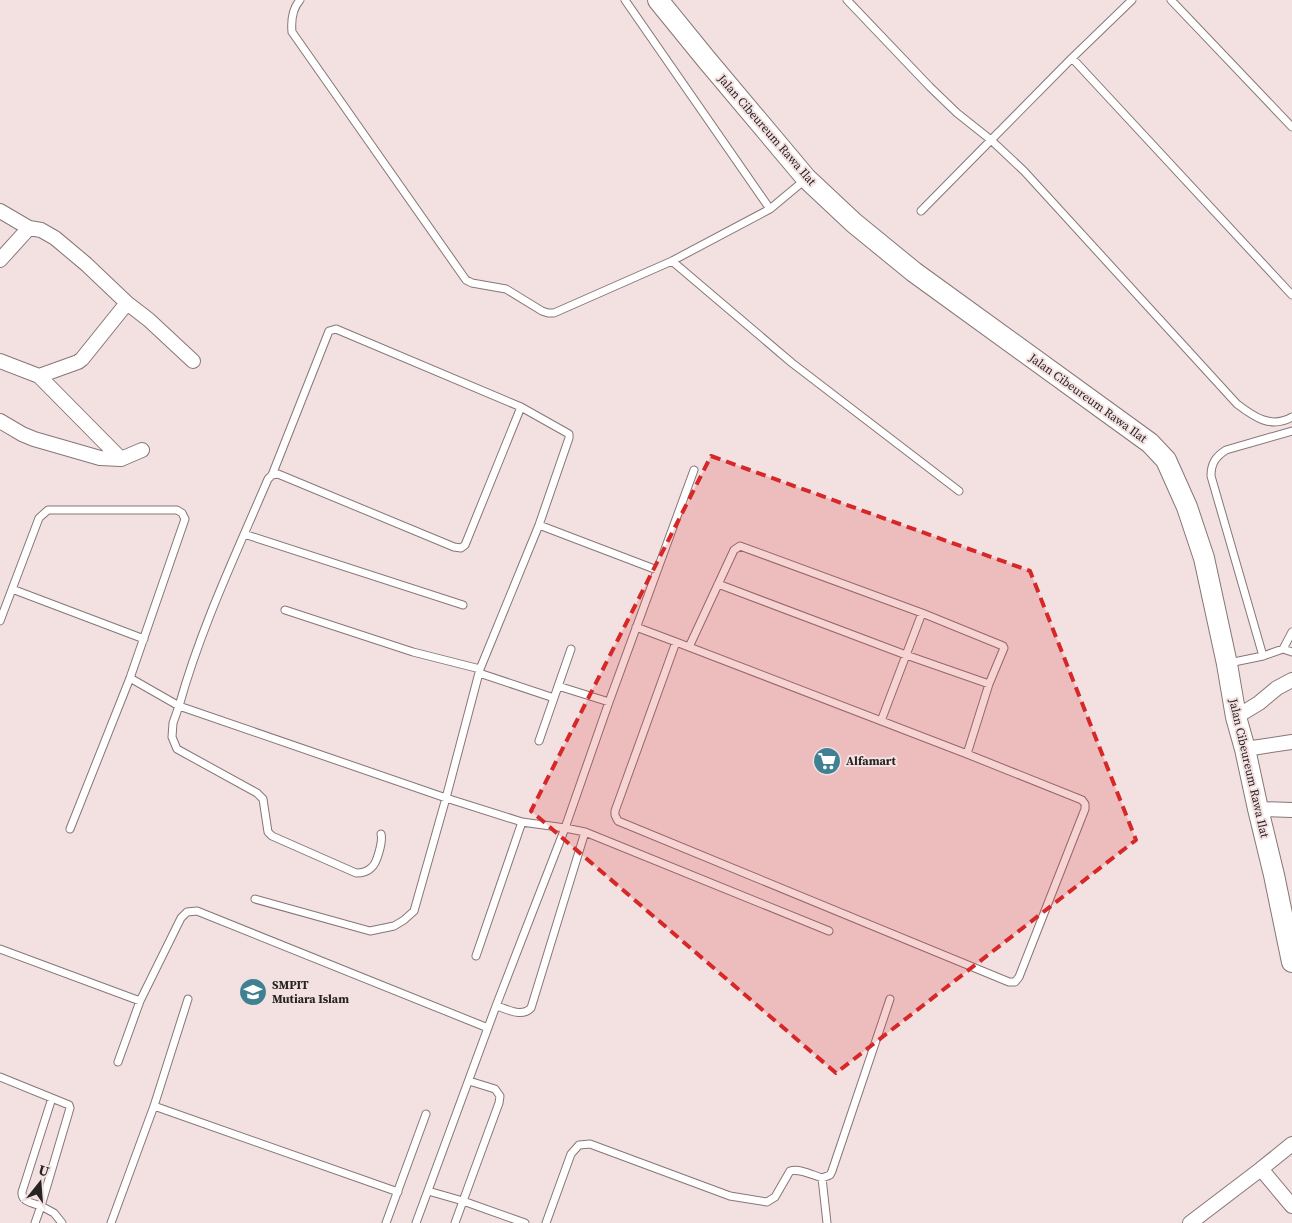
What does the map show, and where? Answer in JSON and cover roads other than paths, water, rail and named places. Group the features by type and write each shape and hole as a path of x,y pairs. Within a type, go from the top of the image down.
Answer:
{"street":[{"name":"Jalan Cibeureum Rawa Ilat","path":"658,0 806,178 854,222 914,272 1144,438 1166,460 1187,507 1204,558 1227,664 1236,717 1274,875 1292,962"},
{"path":"0,210 29,228 41,230 55,238 193,361"},
{"path":"0,260 29,228"},
{"path":"39,376 78,362 86,355 127,303"},
{"path":"0,360 39,376 121,459"},
{"path":"0,421 34,439 100,458 121,459 142,450"},
{"path":"1236,717 1259,703 1277,688 1292,680"},
{"path":"1245,749 1292,742"},
{"path":"1258,809 1292,810"},
{"path":"1190,1223 1261,1170 1292,1144"},
{"path":"1261,1170 1292,1206"}],"lane":[{"path":"300,0 296,4 293,13 292,32 460,272 469,282 506,289 542,311 554,313 672,261 770,209 806,178"},
{"path":"625,0 770,209"},
{"path":"847,0 930,87 1024,171 1237,404 1252,416 1269,422 1285,421 1292,417"},
{"path":"921,211 1132,0"},
{"path":"1171,0 1292,127"},
{"path":"1072,58 1292,295"},
{"path":"672,261 792,364 959,491"},
{"path":"255,900 370,931 394,926 414,911 480,671 539,525 569,438 569,434 520,407 336,330 329,331 272,475 268,479 201,635 173,723 172,737 177,749 257,793 263,799 268,832 272,836 356,874 365,872 373,867 382,842 381,834"},
{"path":"272,475 278,474 454,547 461,548 465,545 520,407"},
{"path":"1263,656 1211,476 1211,468 1214,460 1226,450 1292,431"},
{"path":"416,1223 496,1006 565,828 694,470"},
{"path":"0,621 39,518 48,510 177,510 182,513 185,519 144,639 70,829"},
{"path":"539,525 657,570"},
{"path":"244,534 463,605"},
{"path":"689,647 737,546 742,546 922,613 1004,648 989,684 967,754"},
{"path":"718,584 906,655 989,684"},
{"path":"12,589 144,639"},
{"path":"285,610 413,652 480,671 554,698"},
{"path":"881,721 922,613"},
{"path":"636,627 676,642 967,754 1082,800 1086,809 1015,982 1009,982 618,821 615,812 676,642"},
{"path":"1282,649 1292,632"},
{"path":"539,741 570,649"},
{"path":"1227,664 1263,656 1282,649 1292,652"},
{"path":"130,678 179,706 446,798 522,822 585,832 829,931"},
{"path":"558,686 609,702"},
{"path":"476,956 522,822"},
{"path":"496,1006 521,1014 531,1008 585,832"},
{"path":"118,1062 140,1001 181,918 187,912 197,911 488,1028"},
{"path":"0,949 140,1001"},
{"path":"111,1223 154,1106 188,999"},
{"path":"546,1223 571,1154 580,1145 590,1144 730,1196 758,1202 767,1202 775,1197 790,1172 794,1170 822,1178 830,1174 890,999"},
{"path":"0,1077 67,1103 70,1108 35,1223"},
{"path":"455,1223 500,1096 495,1089 468,1081"},
{"path":"52,1098 22,1196 24,1199 54,1213 62,1223"},
{"path":"154,1106 398,1192"},
{"path":"386,1223 426,1114"},
{"path":"822,1178 828,1223"},
{"path":"428,1191 463,1201 524,1223"}],"place":[{"name":"Alfamart","path":"827,761"},
{"name":"SMPIT Mutiara Islam","path":"253,992"}]}
